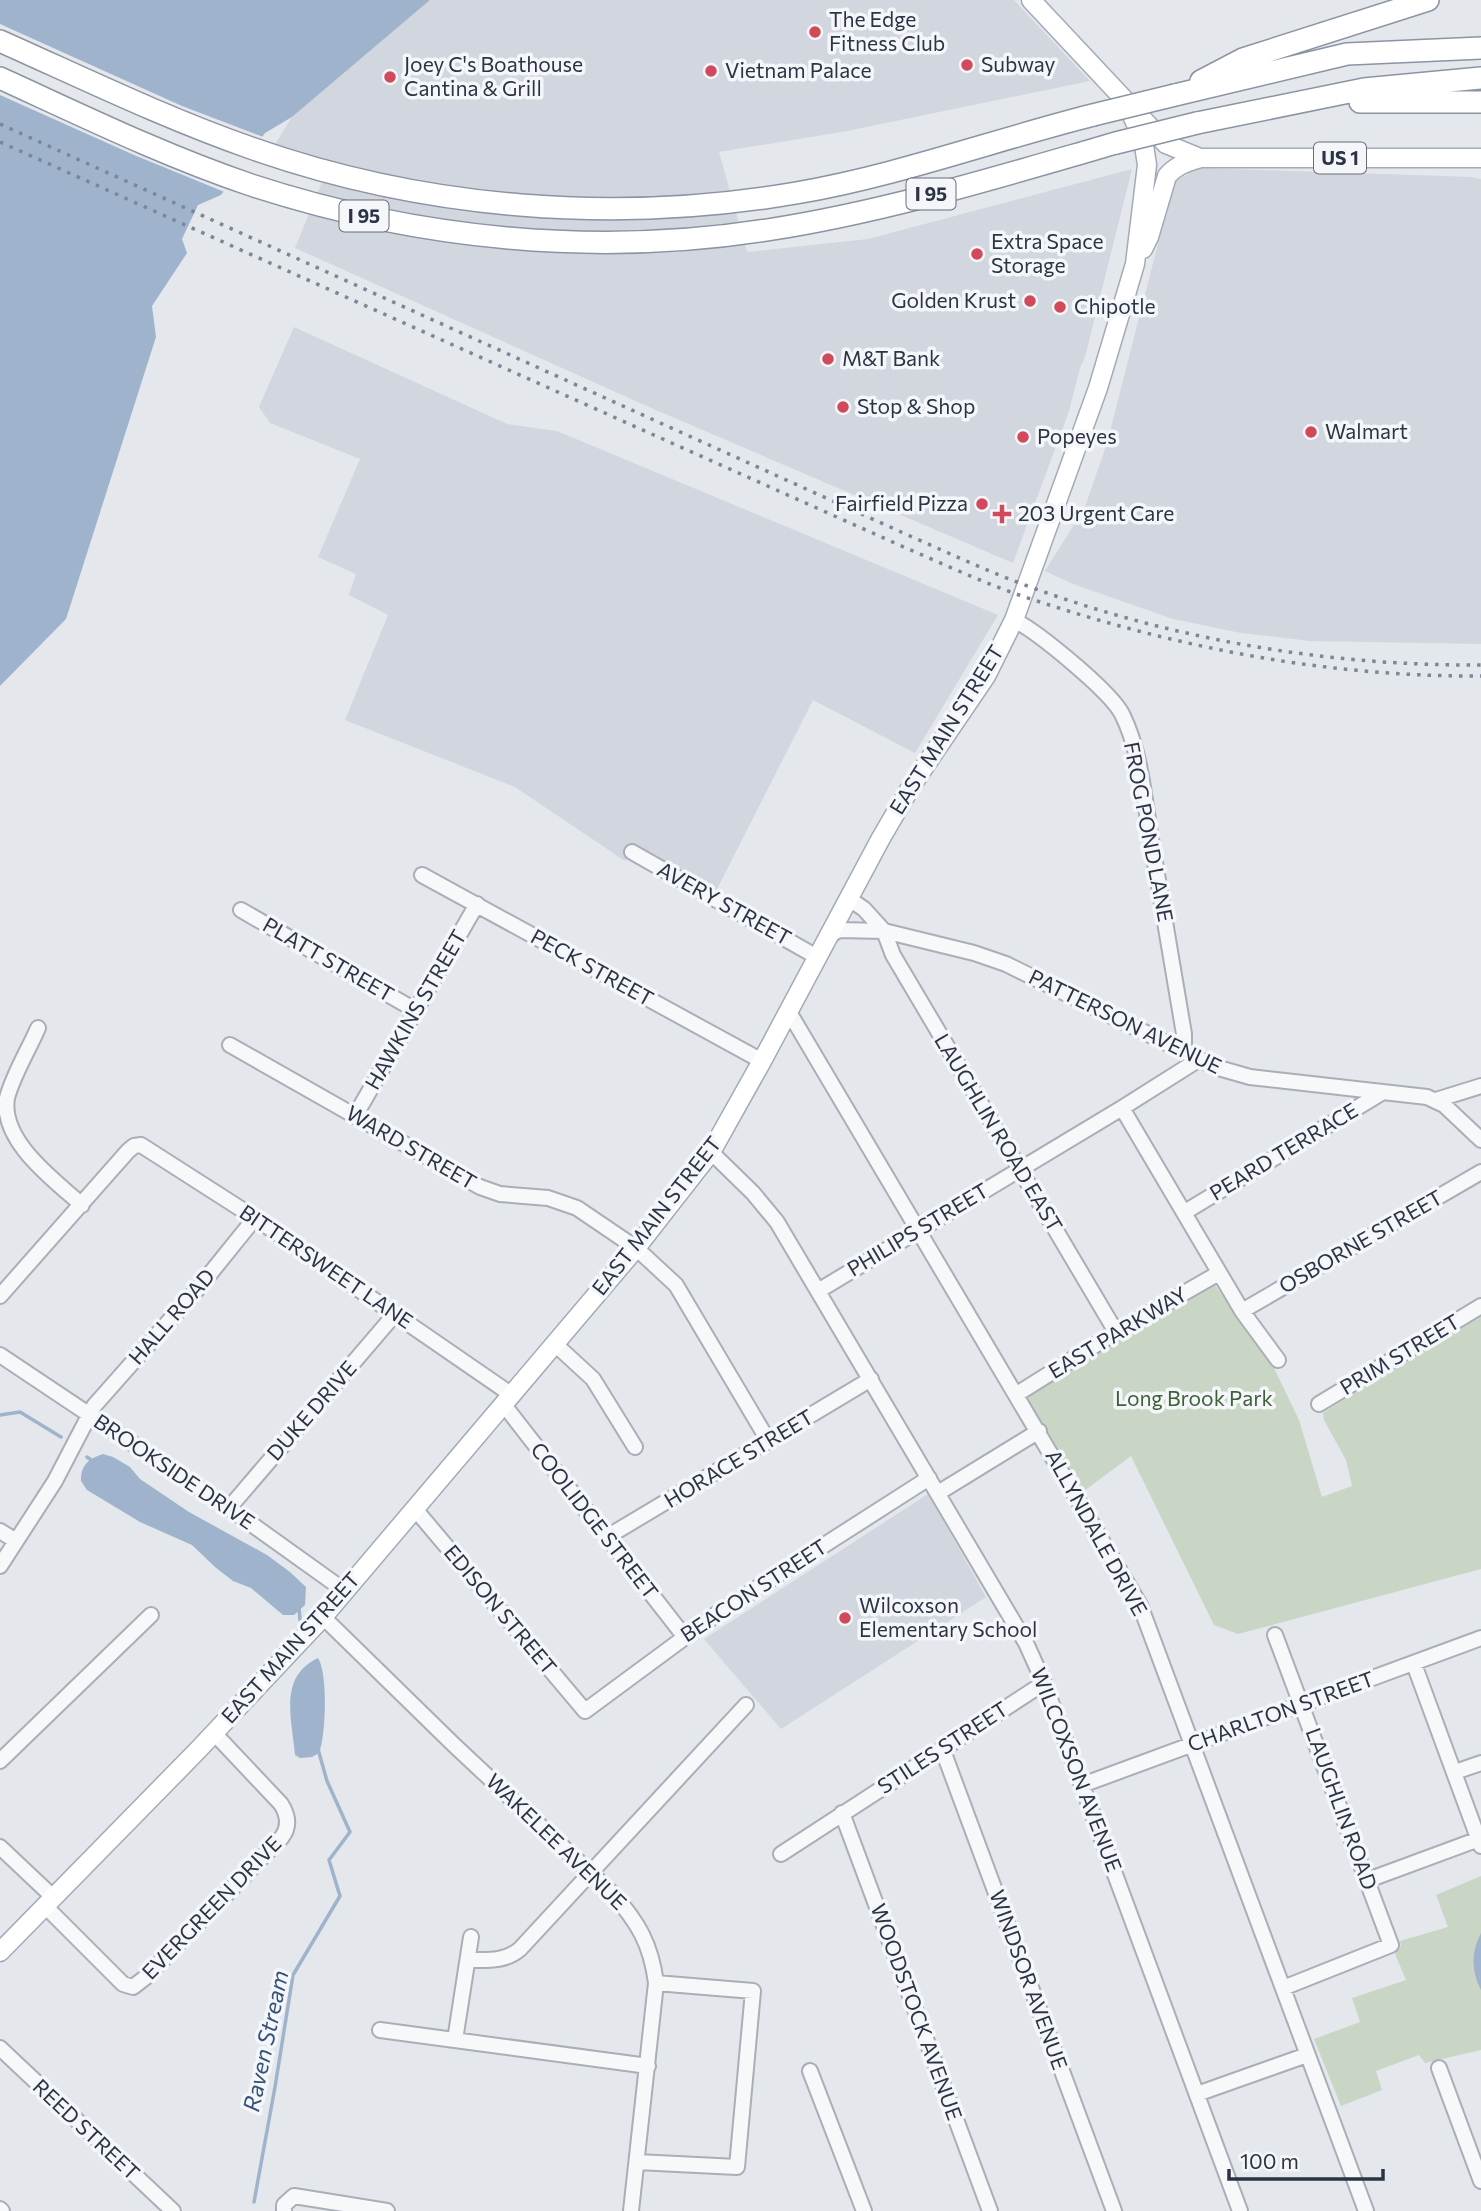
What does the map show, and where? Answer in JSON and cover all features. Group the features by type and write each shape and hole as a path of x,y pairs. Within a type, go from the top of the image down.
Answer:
{"highway":[{"path":"1175,95 1243,59 1428,0"},
{"name":"I 95","path":"0,41 212,134 281,158 376,183 445,196 535,206 633,207 739,201 835,185 1175,95 1348,54 1481,48"},
{"name":"I 95","path":"0,78 209,170 298,199 385,220 480,235 556,241 662,241 743,234 859,213 1116,143 1295,102 1364,89 1481,78"},
{"path":"1295,102 1481,102"}],"main road":[{"name":"US 1","path":"1031,0 1166,144 1200,158 1481,158"},
{"path":"1046,0 1055,24"},
{"name":"EAST MAIN STREET","path":"0,1952 323,1617 636,1248 711,1152 899,807 986,676 1014,621 1098,388 1135,264 1147,165 1143,139 1125,101"},
{"name":"EAST MAIN STREET","path":"1135,264 1149,237 1167,176 1181,164 1200,158"}],"street":[{"name":"FROG POND LANE","path":"1014,621 1035,633 1105,692 1121,712 1129,730 1141,779 1184,1034 1184,1051"},
{"name":"AVERY STREET","path":"632,852 817,957"},
{"name":"PECK STREET","path":"422,875 762,1061"},
{"path":"848,898 864,909 884,931"},
{"name":"HAWKINS STREET","path":"355,1116 477,904"},
{"name":"PLATT STREET","path":"241,910 415,1010"},
{"name":"PATTERSON AVENUE","path":"829,936 839,930 884,931 974,953 1006,964 1198,1060 1237,1074 1436,1100"},
{"name":"LAUGHLIN ROAD EAST","path":"884,931 892,954 1116,1332"},
{"name":"ALLYNDALE DRIVE","path":"789,1012 1140,1605 1366,2211"},
{"path":"0,1296 82,1205 21,1149 7,1123 5,1108 8,1095 38,1028"},
{"name":"WARD STREET","path":"230,1045 481,1187 500,1194 548,1198 566,1204 587,1213 636,1248 676,1285 769,1442"},
{"name":"PHILIPS STREET","path":"818,1291 1198,1060"},
{"path":"1436,1100 1481,1086"},
{"name":"PEARD TERRACE","path":"1185,1212 1383,1092"},
{"path":"1436,1100 1481,1140"},
{"path":"1122,1108 1242,1311 1278,1360"},
{"name":"BITTERSWEET LANE","path":"82,1205 128,1151 138,1144 148,1147 395,1314 508,1400"},
{"name":"WILCOXSON AVENUE","path":"711,1152 771,1214 1020,1632 1044,1683 1240,2211"},
{"name":"OSBORNE STREET","path":"1242,1311 1481,1172"},
{"name":"HALL ROAD","path":"0,1566 55,1481 94,1405 201,1285 255,1218"},
{"name":"EAST PARKWAY","path":"1017,1394 1116,1332 1219,1273"},
{"name":"PRIM STREET","path":"1319,1404 1481,1306"},
{"name":"DUKE DRIVE","path":"229,1508 395,1314"},
{"path":"555,1344 590,1375 635,1447"},
{"name":"BROOKSIDE DRIVE","path":"0,1355 229,1508 345,1591"},
{"name":"HORACE STREET","path":"607,1537 871,1379"},
{"name":"COOLIDGE STREET","path":"508,1400 607,1537 684,1636"},
{"path":"938,1493 1039,1432"},
{"name":"BEACON STREET","path":"585,1711 684,1636 929,1478"},
{"name":"EDISON STREET","path":"415,1508 585,1711"},
{"path":"0,1531 16,1541"},
{"path":"0,1762 151,1615"},
{"name":"WAKELEE AVENUE","path":"323,1617 454,1745 592,1873 621,1903 642,1933 651,1952 656,1983 631,2211"},
{"name":"LAUGHLIN ROAD","path":"1275,1635 1391,1945 1283,1988"},
{"name":"CHARLTON STREET","path":"1082,1786 1481,1638"},
{"path":"1368,1880 1480,1842 1414,1664"},
{"name":"STILES STREET","path":"781,1853 1044,1683"},
{"path":"469,1960 499,1959 514,1954 746,1705"},
{"name":"EVERGREEN DRIVE","path":"49,1902 119,1980 130,1987 141,1982 282,1837 287,1828 287,1816 281,1804 214,1733"},
{"name":"WINDSOR AVENUE","path":"942,1748 1114,2211"},
{"path":"1455,1772 1481,1763"},
{"name":"WOODSTOCK AVENUE","path":"842,1814 990,2211"},
{"path":"0,1847 49,1902"},
{"path":"455,2040 471,1937"},
{"path":"637,2162 737,2166 753,1991 656,1983"},
{"path":"380,2030 648,2066"},
{"name":"REED STREET","path":"0,2048 173,2211"},
{"path":"1197,2094 1307,2055"},
{"path":"1439,2068 1481,2181"},
{"path":"810,2071 864,2211"},
{"path":"284,2211 284,2206 295,2196 387,2211"}],"shaded area":[{"path":"430,0 1014,0 1090,81 847,131 719,152 747,252 868,239 1132,169 1069,411 1013,563 649,407 295,248 331,160 274,146 292,117"},
{"path":"1199,168 1481,179 1481,644 1310,641 1241,633 1173,619 1073,584 1045,571 1085,507 1107,443 1173,185"},
{"path":"294,327 507,424 557,431 998,615 915,753 813,700 714,895 633,848 625,861 515,787 345,720 388,615 349,595 356,574 318,557 360,459 270,423 259,407"},
{"name":"Wilcoxson Elementary School","path":"928,1494 986,1597 781,1729 704,1639"}],"green space":[{"name":"Long Brook Park","path":"1214,1284 1239,1320 1249,1316 1299,1420 1322,1497 1352,1486 1346,1460 1324,1420 1323,1413 1481,1315 1481,1569 1238,1634 1214,1625 1131,1456 1084,1491 1028,1400 1029,1392"},
{"path":"1481,1876 1481,2050 1425,2063 1419,2055 1376,2071 1382,2090 1341,2106 1314,2039 1360,2022 1352,1998 1406,1980 1395,1954 1401,1946 1400,1941 1448,1927 1436,1895"}],"water":[{"path":"0,0 430,0 292,117 265,133 221,195 198,205 182,239 187,253 152,306 156,337 66,619 0,686"},
{"path":"103,1454 130,1467 140,1479 189,1512 267,1555 290,1572 306,1587 305,1605 294,1615 283,1615 251,1588 233,1581 192,1545 140,1522 87,1490 81,1481 84,1467 93,1458"},
{"path":"318,1658 325,1690 321,1744 319,1753 300,1758 295,1755 290,1713 292,1688 305,1666"},
{"path":"1481,1933 1481,1990 1475,1975 1474,1962 1475,1948"}],"pier":[{"path":"0,24 182,106 266,138 227,193 134,155 0,95"}],"waterway":[{"name":"Raven Stream","path":"0,1415 20,1412 61,1437"},
{"name":"Raven Stream","path":"87,1457 94,1462"},
{"name":"Raven Stream","path":"299,1608 300,1620"},
{"name":"Raven Stream","path":"254,2202 293,1975 340,1896 329,1860 350,1832 327,1781 318,1749"}],"railway":[{"path":"0,124 910,536 1033,588 1142,622 1254,646 1367,661 1481,665"},
{"path":"0,142 969,576 1018,594 1144,632 1254,656 1367,671 1481,676"}],"place":[{"name":"The Edge Fitness Club","path":"815,32"},
{"name":"Subway","path":"967,65"},
{"name":"Vietnam Palace","path":"711,71"},
{"name":"Joey C's Boathouse Cantina & Grill","path":"390,77"},
{"name":"Extra Space Storage","path":"977,254"},
{"name":"Golden Krust","path":"1030,301"},
{"name":"Chipotle","path":"1060,307"},
{"name":"M&T Bank","path":"828,359"},
{"name":"Stop & Shop","path":"843,407"},
{"name":"Walmart","path":"1311,432"},
{"name":"Popeyes","path":"1023,437"},
{"name":"Fairfield Pizza","path":"982,504"},
{"name":"203 Urgent Care","path":"1002,514"},
{"name":"Wilcoxson Elementary School","path":"845,1618"}]}
